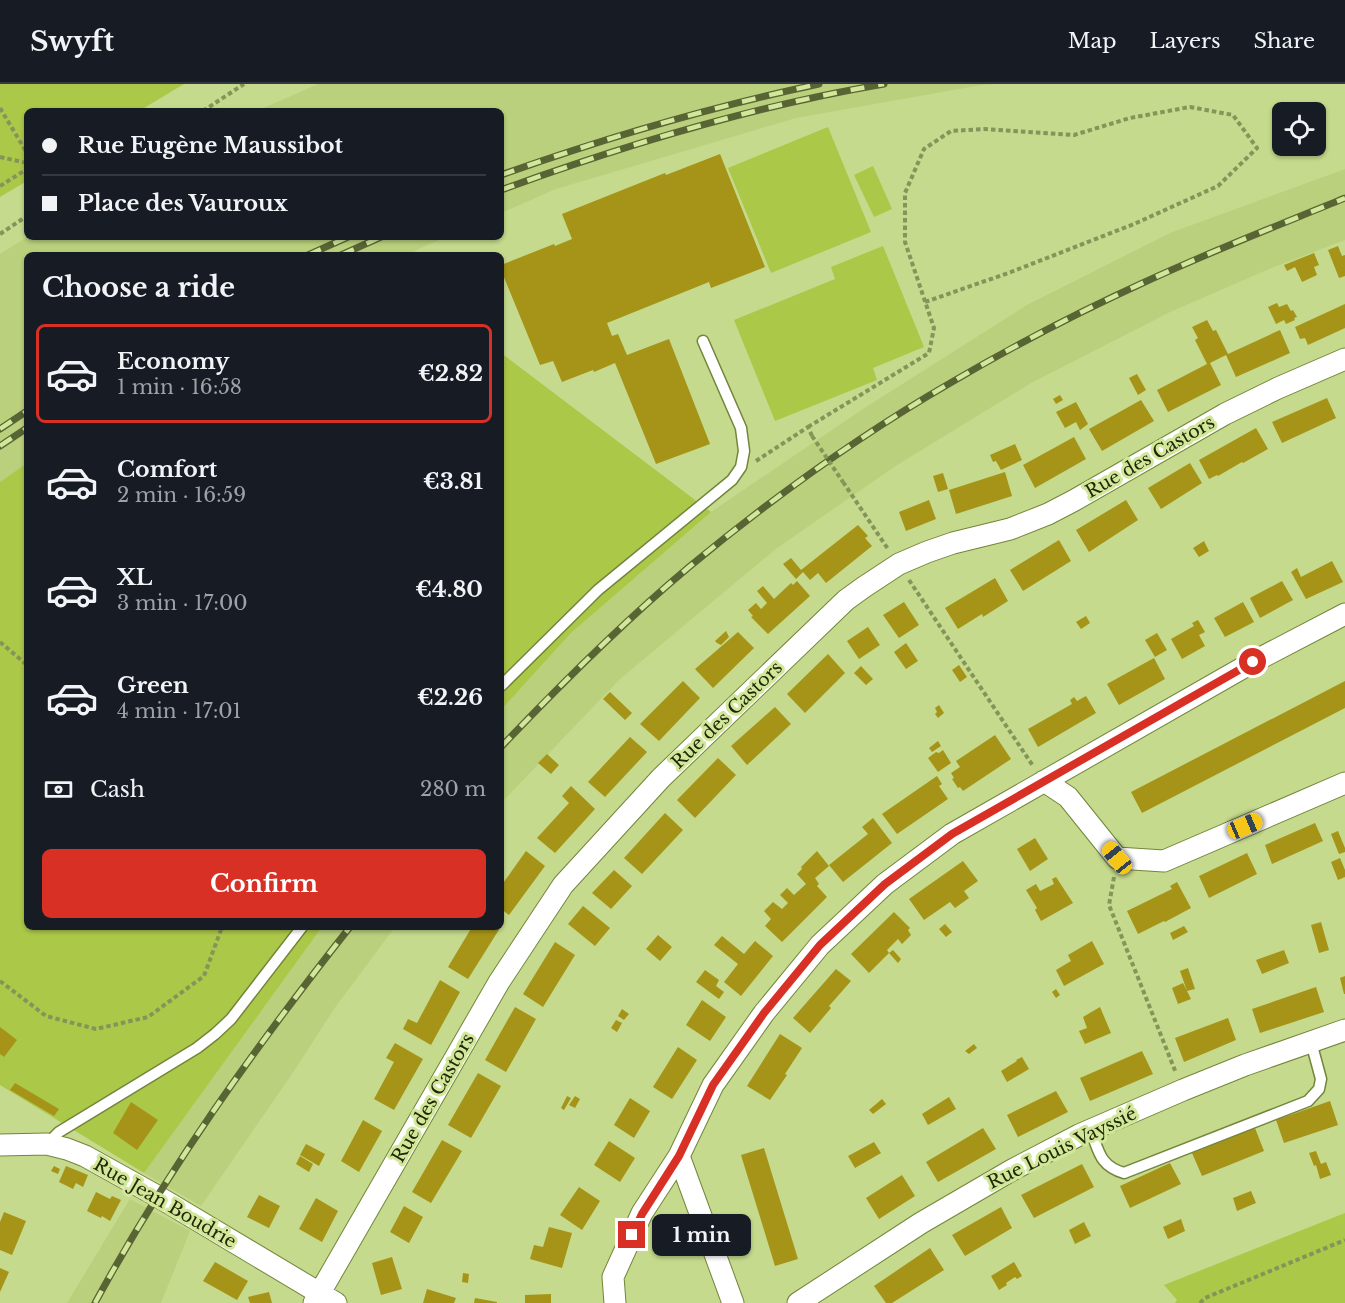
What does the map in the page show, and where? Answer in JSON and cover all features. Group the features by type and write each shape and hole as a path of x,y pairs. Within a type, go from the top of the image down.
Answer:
{"street":[{"name":"Rue des Castors","path":"324,1300 499,982 564,885 661,778 846,600 899,564 936,549 1010,529 1048,514 1225,414 1345,358"},
{"path":"615,1303 613,1277 642,1214 679,1156 713,1085 764,1013 820,945 885,884 952,834 1253,662 1345,614"},
{"path":"1044,781 1068,797 1117,858 1164,861 1345,783"},
{"name":"Rue Louis Vayssié","path":"798,1303 941,1211 1012,1170 1090,1131 1245,1065 1345,1030"},
{"name":"Rue Jean Boudrie","path":"0,1145 47,1144 85,1156 157,1196 324,1300"},
{"path":"679,1156 733,1303"}],"lane":[{"path":"504,683 598,590 732,480 741,467 744,451 741,428 703,341"},
{"path":"47,1144 59,1132 215,1034 231,1019 300,930"},
{"path":"1090,1131 1102,1159 1111,1169 1124,1173 1308,1101 1319,1089 1321,1079 1311,1042"}],"path":[{"path":"208,108 244,84"},
{"path":"741,467 760,459 929,353 934,328 905,242 905,193 924,149 951,131 984,129 1074,135 1130,118 1190,107 1233,115 1257,148 1218,186 1134,224 926,302"},
{"path":"0,108 24,148"},
{"path":"0,157 24,162"},
{"path":"0,186 24,171"},
{"path":"0,234 24,218"},
{"path":"808,427 1044,781"},
{"path":"0,642 24,662"},
{"path":"1117,858 1109,904 1183,1090"},
{"path":"0,981 46,1016 96,1029 148,1017 204,976 221,930"},
{"path":"1200,1303 1205,1298 1345,1240"}],"shaded area":[{"path":"0,84 184,84 144,108 24,108 24,183 0,197"},
{"path":"318,84 995,84 796,118 556,189 504,212 504,108 264,108"},
{"path":"828,127 871,232 771,273 728,168"},
{"path":"873,166 892,209 874,217 854,175"},
{"path":"1345,169 1345,240 1274,267 1170,312 1031,383 897,465 777,548 620,679 504,800 504,707 571,633 711,512 863,409 1027,305 1170,233"},
{"path":"24,239 439,240 412,252 24,252 24,465 0,482 0,254"},
{"path":"883,246 924,347 873,368 877,380 775,421 734,320 835,279 831,267"},
{"path":"504,355 711,512 571,633 504,707"},
{"path":"24,465 24,930 320,930 144,1173 0,1085 0,482"},
{"path":"320,930 393,930 334,1009 201,1206 144,1173"},
{"path":"130,1199 190,1231 161,1303 67,1303"},
{"path":"1345,1213 1345,1303 1175,1303 1177,1300 1164,1285"}],"building":[{"path":"720,154 765,267 711,288 709,282 607,323 612,336 618,334 627,355 669,339 710,444 656,464 615,363 562,382 553,361 540,365 504,277 504,264 572,239 562,214 665,173 666,175"},
{"path":"1338,246 1342,256 1345,255 1345,276 1339,278 1328,250"},
{"path":"1314,253 1319,265 1314,267 1317,275 1302,282 1295,267 1287,271 1284,265"},
{"path":"1277,303 1279,307 1287,304 1297,317 1294,318 1295,320 1286,324 1284,320 1276,324 1268,307"},
{"path":"1345,304 1345,328 1308,345 1305,338 1300,339 1295,327"},
{"path":"1207,320 1213,331 1216,330 1228,354 1280,330 1290,353 1236,377 1226,355 1210,363 1221,385 1168,412 1157,390 1207,364 1195,340 1198,338 1192,327"},
{"path":"1137,374 1146,390 1138,395 1129,378"},
{"path":"1060,395 1063,400 1056,404 1053,399"},
{"path":"1327,398 1336,418 1282,443 1272,422"},
{"path":"1141,400 1154,421 1102,451 1089,429"},
{"path":"1076,402 1088,424 1080,430 1076,422 1065,428 1056,412"},
{"path":"1256,428 1268,449 1209,479 1199,460"},
{"path":"1074,437 1086,459 1035,488 1023,465"},
{"path":"1015,444 1022,460 1001,470 990,455"},
{"path":"1190,463 1202,483 1161,509 1148,488"},
{"path":"1005,472 1012,496 956,514 949,490"},
{"path":"943,473 948,489 938,492 933,476"},
{"path":"929,500 936,519 906,531 899,512"},
{"path":"1126,500 1138,520 1089,552 1076,530"},
{"path":"858,525 868,536 865,538 872,546 826,583 818,573 810,580 803,572 796,579 783,564 791,558 801,570"},
{"path":"1059,540 1071,561 1023,591 1010,570"},
{"path":"1204,541 1209,551 1199,557 1193,548"},
{"path":"1332,561 1343,582 1306,599 1291,572 1297,568 1301,577"},
{"path":"995,578 1008,601 958,629 945,608"},
{"path":"797,581 810,596 768,634 751,617 753,616 748,610 756,603 761,609 767,603 757,591 763,586 774,599 791,583 793,585"},
{"path":"1282,581 1293,600 1260,618 1250,598"},
{"path":"904,602 919,625 899,638 883,615"},
{"path":"1243,602 1254,622 1225,637 1214,618"},
{"path":"1086,616 1090,623 1081,629 1076,622"},
{"path":"1198,620 1205,632 1199,635 1205,646 1182,659 1171,639 1194,626 1192,623"},
{"path":"868,627 880,645 859,659 847,641"},
{"path":"726,631 729,637 721,645 717,643 715,641"},
{"path":"738,632 754,648 713,688 695,669"},
{"path":"1157,633 1167,650 1155,657 1145,640"},
{"path":"906,643 918,661 906,669 894,652"},
{"path":"828,654 845,673 805,713 787,694"},
{"path":"1154,658 1165,679 1119,705 1107,684"},
{"path":"959,665 967,677 960,682 952,670"},
{"path":"861,666 873,679 866,685 854,673"},
{"path":"683,681 700,698 659,741 640,724"},
{"path":"1345,681 1345,708 1142,813 1131,792"},
{"path":"610,692 632,713 625,720 603,699"},
{"path":"1086,696 1096,713 1038,747 1028,729 1072,704 1070,700 1074,697 1077,701"},
{"path":"939,705 944,713 938,718 935,708"},
{"path":"775,707 791,724 747,765 731,746"},
{"path":"995,735 1011,759 963,791 960,787 958,788 951,773 960,767 956,761"},
{"path":"630,737 647,752 605,797 588,782"},
{"path":"938,741 941,746 932,752 929,748"},
{"path":"943,750 951,763 938,772 928,758"},
{"path":"547,754 559,765 551,774 538,763"},
{"path":"718,758 736,775 695,818 677,800"},
{"path":"937,776 942,784 939,786 948,799 897,834 882,814"},
{"path":"571,786 595,809 555,853 537,838 569,803 562,796"},
{"path":"665,813 683,830 642,874 624,858"},
{"path":"873,818 892,843 843,882 829,865 868,834 862,827"},
{"path":"1315,823 1323,841 1272,864 1265,845"},
{"path":"1338,831 1345,848 1345,852 1339,854 1331,834"},
{"path":"1035,838 1048,859 1030,871 1017,849"},
{"path":"526,851 545,866 509,915 504,911 504,882"},
{"path":"817,851 829,866 815,878 819,884 817,886 827,897 782,942 765,926 771,919 764,911 773,902 782,909 788,903 780,895 787,888 794,895 806,884 797,874"},
{"path":"1247,853 1257,874 1209,898 1199,876"},
{"path":"1340,858 1345,877 1338,880 1331,862"},
{"path":"963,861 978,881 964,891 969,898 955,908 950,902 924,920 909,899"},
{"path":"614,870 632,886 611,909 592,893"},
{"path":"1056,877 1073,903 1041,921 1035,910 1037,908 1026,890 1036,884 1040,891 1054,884 1052,879"},
{"path":"1177,882 1191,908 1138,934 1127,911 1172,889 1170,886"},
{"path":"583,906 610,928 595,946 568,924"},
{"path":"894,912 910,928 908,930 911,935 902,944 898,939 887,950 889,953 869,973 851,954"},
{"path":"1321,922 1329,950 1319,953 1311,925"},
{"path":"945,924 952,932 946,937 939,929"},
{"path":"1184,926 1188,932 1173,940 1170,933"},
{"path":"470,930 499,930 468,979 448,967"},
{"path":"658,935 672,947 660,961 646,949"},
{"path":"722,936 744,954 755,941 773,956 741,996 724,982 738,964 714,945"},
{"path":"1092,941 1104,964 1064,986 1056,970 1071,961 1068,955"},
{"path":"555,942 575,955 543,1007 523,994"},
{"path":"893,950 901,959 898,963 889,953"},
{"path":"1284,950 1289,963 1262,974 1256,960"},
{"path":"1188,968 1195,989 1187,991 1180,971"},
{"path":"836,969 851,981 810,1033 793,1018"},
{"path":"705,970 719,980 716,986 724,992 719,999 696,982"},
{"path":"1345,976 1345,994 1344,994 1340,978"},
{"path":"440,980 460,992 431,1045 403,1029 408,1019 417,1023"},
{"path":"1183,983 1191,999 1178,1004 1172,988"},
{"path":"1316,987 1324,1012 1260,1033 1252,1009"},
{"path":"1056,989 1060,995 1056,998 1052,992"},
{"path":"702,1000 726,1017 710,1041 686,1025"},
{"path":"515,1007 536,1019 506,1072 485,1060"},
{"path":"1100,1007 1111,1033 1085,1044 1079,1031 1087,1028 1083,1017"},
{"path":"622,1009 629,1014 624,1020 618,1016"},
{"path":"1228,1018 1236,1040 1184,1062 1175,1038"},
{"path":"616,1020 622,1023 617,1032 611,1028"},
{"path":"0,1027 17,1040 4,1057 0,1054"},
{"path":"780,1034 802,1048 770,1100 747,1086"},
{"path":"395,1043 423,1059 394,1110 374,1099 394,1062 386,1058"},
{"path":"974,1044 977,1048 969,1054 965,1051"},
{"path":"678,1047 697,1060 672,1099 653,1087"},
{"path":"1142,1051 1153,1074 1090,1101 1080,1078"},
{"path":"1022,1057 1029,1069 1007,1082 1001,1071"},
{"path":"478,1073 501,1086 471,1138 448,1125"},
{"path":"15,1083 59,1109 54,1116 10,1090"},
{"path":"1056,1091 1068,1112 1018,1137 1007,1115"},
{"path":"567,1096 571,1098 564,1110 561,1108"},
{"path":"575,1096 580,1099 575,1108 569,1105"},
{"path":"949,1097 956,1109 928,1125 922,1114"},
{"path":"630,1098 650,1111 634,1138 614,1125"},
{"path":"882,1099 886,1104 873,1114 869,1110"},
{"path":"1330,1101 1338,1125 1284,1143 1276,1120"},
{"path":"131,1102 158,1120 137,1150 113,1133"},
{"path":"363,1120 382,1131 359,1172 341,1161"},
{"path":"983,1128 996,1149 938,1182 926,1162"},
{"path":"1255,1128 1264,1151 1202,1176 1192,1153"},
{"path":"442,1140 462,1151 431,1203 412,1192"},
{"path":"609,1141 635,1158 620,1182 594,1165"},
{"path":"874,1142 881,1153 855,1168 848,1156"},
{"path":"306,1144 325,1154 319,1166 300,1155"},
{"path":"764,1148 798,1259 775,1266 741,1155"},
{"path":"1316,1151 1321,1164 1326,1162 1331,1175 1320,1179 1309,1153"},
{"path":"300,1156 313,1164 309,1172 296,1164"},
{"path":"1170,1163 1181,1184 1130,1208 1120,1186"},
{"path":"1082,1164 1094,1187 1034,1218 1021,1195"},
{"path":"54,1166 60,1169 58,1174 51,1171"},
{"path":"66,1166 88,1175 83,1187 76,1183 73,1189 59,1182"},
{"path":"902,1175 915,1196 879,1219 866,1198"},
{"path":"579,1187 600,1201 582,1230 560,1215"},
{"path":"1251,1191 1256,1203 1237,1211 1233,1198"},
{"path":"96,1192 110,1199 112,1196 121,1200 110,1221 87,1211"},
{"path":"259,1195 280,1206 269,1228 247,1217"},
{"path":"316,1198 338,1211 322,1242 299,1229"},
{"path":"404,1206 423,1217 409,1243 390,1232"},
{"path":"1001,1207 1012,1228 965,1256 952,1235"},
{"path":"4,1212 26,1221 12,1255 0,1250 0,1222"},
{"path":"1181,1219 1185,1231 1168,1239 1163,1227"},
{"path":"1084,1222 1091,1236 1075,1244 1069,1230"},
{"path":"549,1227 572,1233 562,1268 530,1259 534,1245 543,1247"},
{"path":"930,1248 944,1270 892,1303 886,1303 874,1286"},
{"path":"392,1257 402,1289 381,1295 372,1263"},
{"path":"215,1262 248,1281 237,1300 203,1281"},
{"path":"1014,1262 1022,1276 1017,1279 1015,1277 999,1290 991,1276"},
{"path":"0,1268 9,1272 0,1292"},
{"path":"463,1273 469,1274 468,1283 462,1282"},
{"path":"427,1289 456,1298 454,1303 423,1303"},
{"path":"269,1292 272,1303 250,1303 248,1297"},
{"path":"551,1294 551,1303 525,1303 525,1295"},
{"path":"475,1298 497,1302 497,1303 474,1303"}],"railway":[{"path":"504,174 658,124 819,84"},
{"path":"504,189 690,128 786,104 884,84"},
{"path":"504,744 592,654 689,567 752,517 850,446 918,402 1048,329 1196,259 1345,198"},
{"path":"315,252 341,240"},
{"path":"348,252 374,240"},
{"path":"0,429 24,413"},
{"path":"0,446 24,430"},
{"path":"95,1303 152,1205 214,1110 348,930"}],"route":[{"path":"632,1235 642,1214 679,1156 713,1085 764,1013 820,945 885,884 952,834 1253,662"}]}
